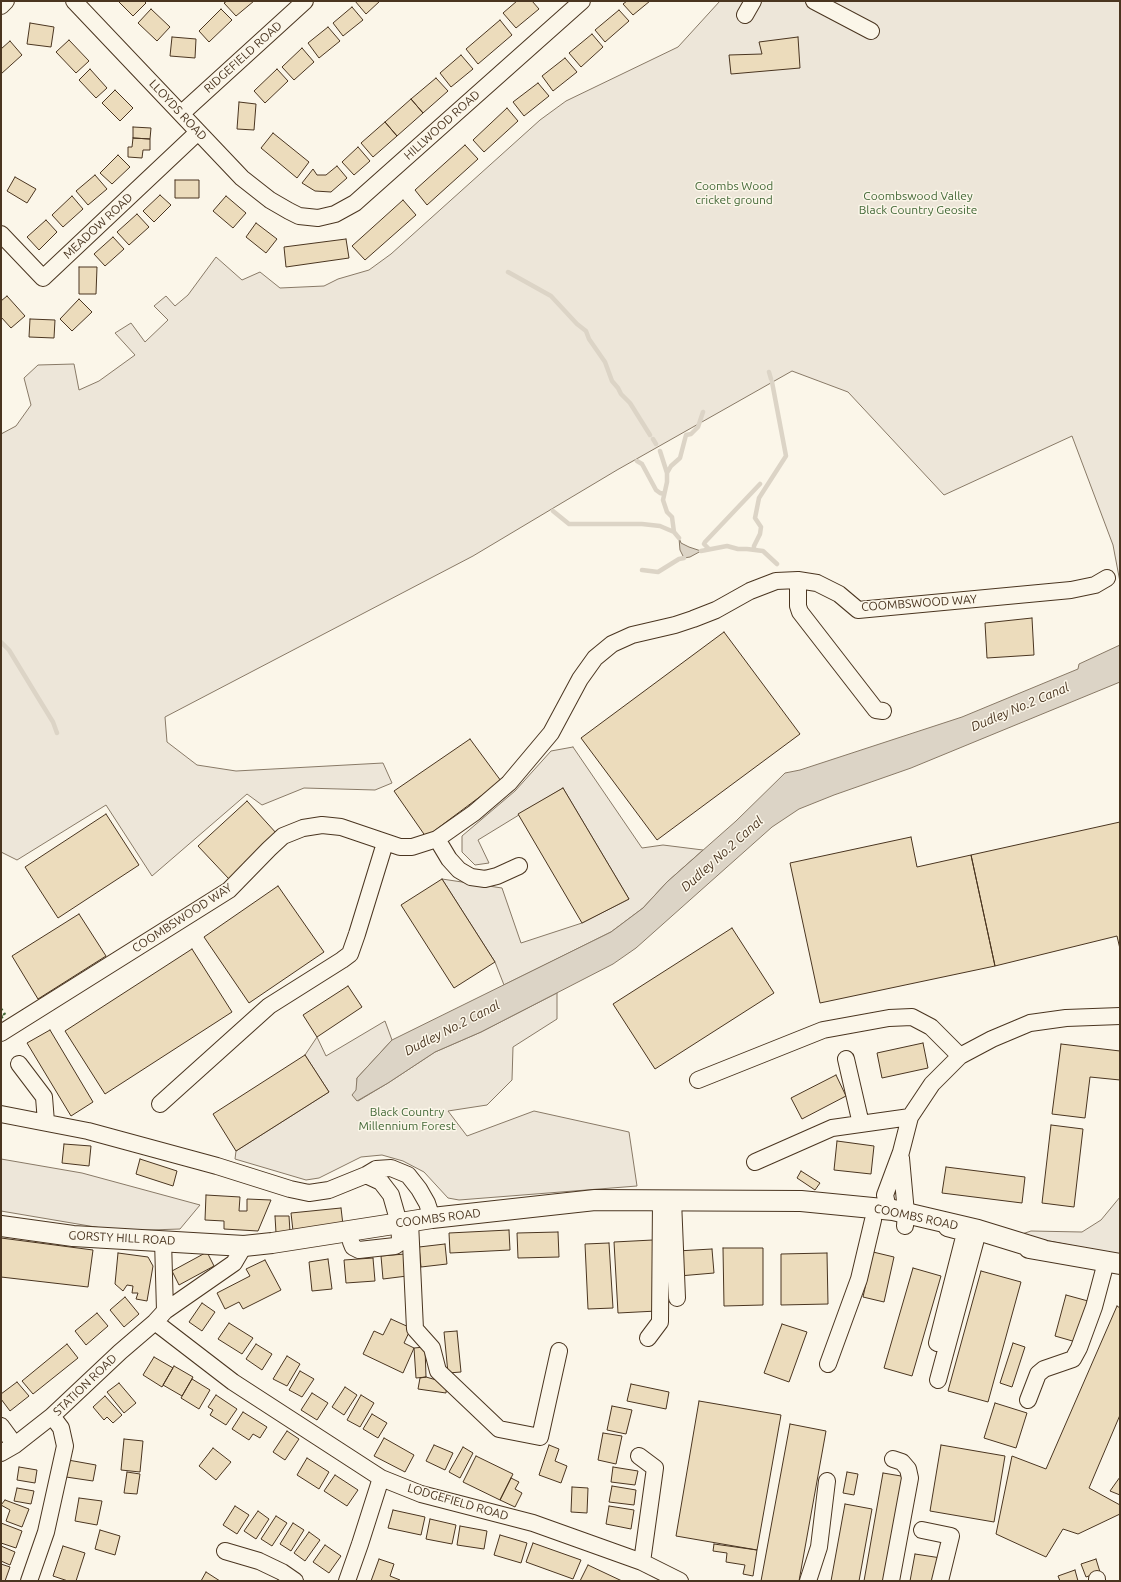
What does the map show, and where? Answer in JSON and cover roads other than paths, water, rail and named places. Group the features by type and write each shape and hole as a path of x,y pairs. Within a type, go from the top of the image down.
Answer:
{"main road":[{"name":"COOMBS ROAD","path":"244,1246 432,1218 595,1200 801,1201 890,1212 934,1225 970,1238 1113,1263"},
{"name":"COOMBS ROAD","path":"934,1225 978,1230 1043,1250"},
{"name":"GORSTY HILL ROAD","path":"1,1226 73,1236 163,1240 244,1246"}],"street":[{"path":"1,6 6,1"},
{"name":"LLOYDS ROAD","path":"74,1 182,113 242,178 270,200 289,211"},
{"name":"RIDGEFIELD ROAD","path":"182,113 305,1"},
{"name":"HILLWOOD ROAD","path":"289,211 299,216 318,218 335,214 355,203 582,1"},
{"path":"744,15 753,1"},
{"path":"814,1 871,31"},
{"name":"MEADOW ROAD","path":"1,234 43,278 198,132"},
{"name":"COOMBSWOOD WAY","path":"1,1033 229,890 283,836 303,828 322,825 341,827 363,833 385,843 400,847 412,847 437,838 474,813 509,782 551,732 580,679 596,658 612,644 632,634 675,625 716,610 750,591 776,581 798,580 817,583 839,594 858,610 1071,590 1096,584 1107,578"},
{"path":"798,580 798,606 800,612 876,710 883,711"},
{"path":"437,838 449,859 459,870 471,877 485,879 497,876 519,866"},
{"path":"160,1104 269,1006 350,954 385,843"},
{"path":"828,1364 859,1279 890,1212 901,1152 910,1117 932,1084 960,1056 992,1038 1030,1023 1066,1018 1120,1016"},
{"path":"698,1080 823,1030 889,1018 912,1017 931,1027 960,1056"},
{"path":"846,1059 861,1124"},
{"path":"20,1064 44,1097 46,1122"},
{"path":"1,1114 88,1131 210,1164 290,1189 309,1193 329,1190 366,1175 376,1169 391,1168 408,1175 419,1189 427,1203 432,1218"},
{"path":"755,1162 832,1128 910,1117"},
{"path":"890,1212 901,1152"},
{"path":"366,1175 381,1182 391,1195 404,1222 415,1329 432,1348 438,1371 499,1429 540,1437 559,1351"},
{"path":"667,1200 677,1298"},
{"path":"648,1338 660,1322 667,1200"},
{"path":"937,1343 970,1238"},
{"path":"938,1380 970,1238"},
{"path":"160,1317 163,1240"},
{"path":"160,1317 234,1263 244,1246"},
{"path":"1028,1400 1038,1374 1044,1369 1073,1359 1079,1348 1094,1307 1113,1263"},
{"name":"STATION ROAD","path":"1,1454 16,1445 52,1416 120,1352 160,1317"},
{"name":"LODGEFIELD ROAD","path":"160,1317 233,1382 381,1478 421,1494 533,1522 642,1562 680,1581"},
{"path":"29,1581 46,1532 65,1446 60,1428 52,1416"},
{"path":"1,1426 16,1445"},
{"path":"639,1456 655,1468 642,1562"},
{"path":"891,1581 910,1478 908,1469 902,1462 893,1459"},
{"path":"347,1581 381,1478"},
{"path":"808,1581 819,1547 827,1481"},
{"path":"922,1530 952,1536 940,1581"},
{"path":"224,1551 259,1561 282,1572 295,1581"}],"water":[{"path":"679,538 681,543 701,551 690,557 684,558 680,550"},
{"name":"Dudley No.2 Canal","path":"1120,645 1120,682 911,768 799,809 772,827 636,948 613,964 481,1032 435,1052 388,1083 357,1101 352,1095 356,1090 357,1078 392,1040 611,932 643,908 667,882 736,821 785,773 800,770 962,717 1078,669 1079,664"}],"waterway":[{"path":"508,272 551,296 577,324 586,331 589,339 605,362 612,381 621,394 630,403 650,435"},
{"path":"769,372 771,379"},
{"path":"754,550 761,527 755,518 759,498 786,456 772,382"},
{"path":"667,473 671,466 680,458 686,435 691,434 698,427 703,412"},
{"path":"653,439 656,444"},
{"path":"660,451 667,473 667,482 663,500 667,512 672,517 674,532 679,538"},
{"path":"637,461 642,464 656,490 664,494"},
{"path":"709,549 704,544 705,542 760,484"},
{"path":"553,511 569,524 642,524 660,526 674,532"},
{"path":"701,551 727,546 738,549 763,551 777,564"},
{"path":"642,570 658,572 679,559 684,558"},
{"path":"1,642 9,650 53,722 57,733"}],"park label":[{"name":"Coombs Wood cricket ground","path":"734,193"},
{"name":"Coombswood Valley Black Country Geosite","path":"918,203"},
{"name":"Black Country Millennium Forest","path":"407,1119"}]}
